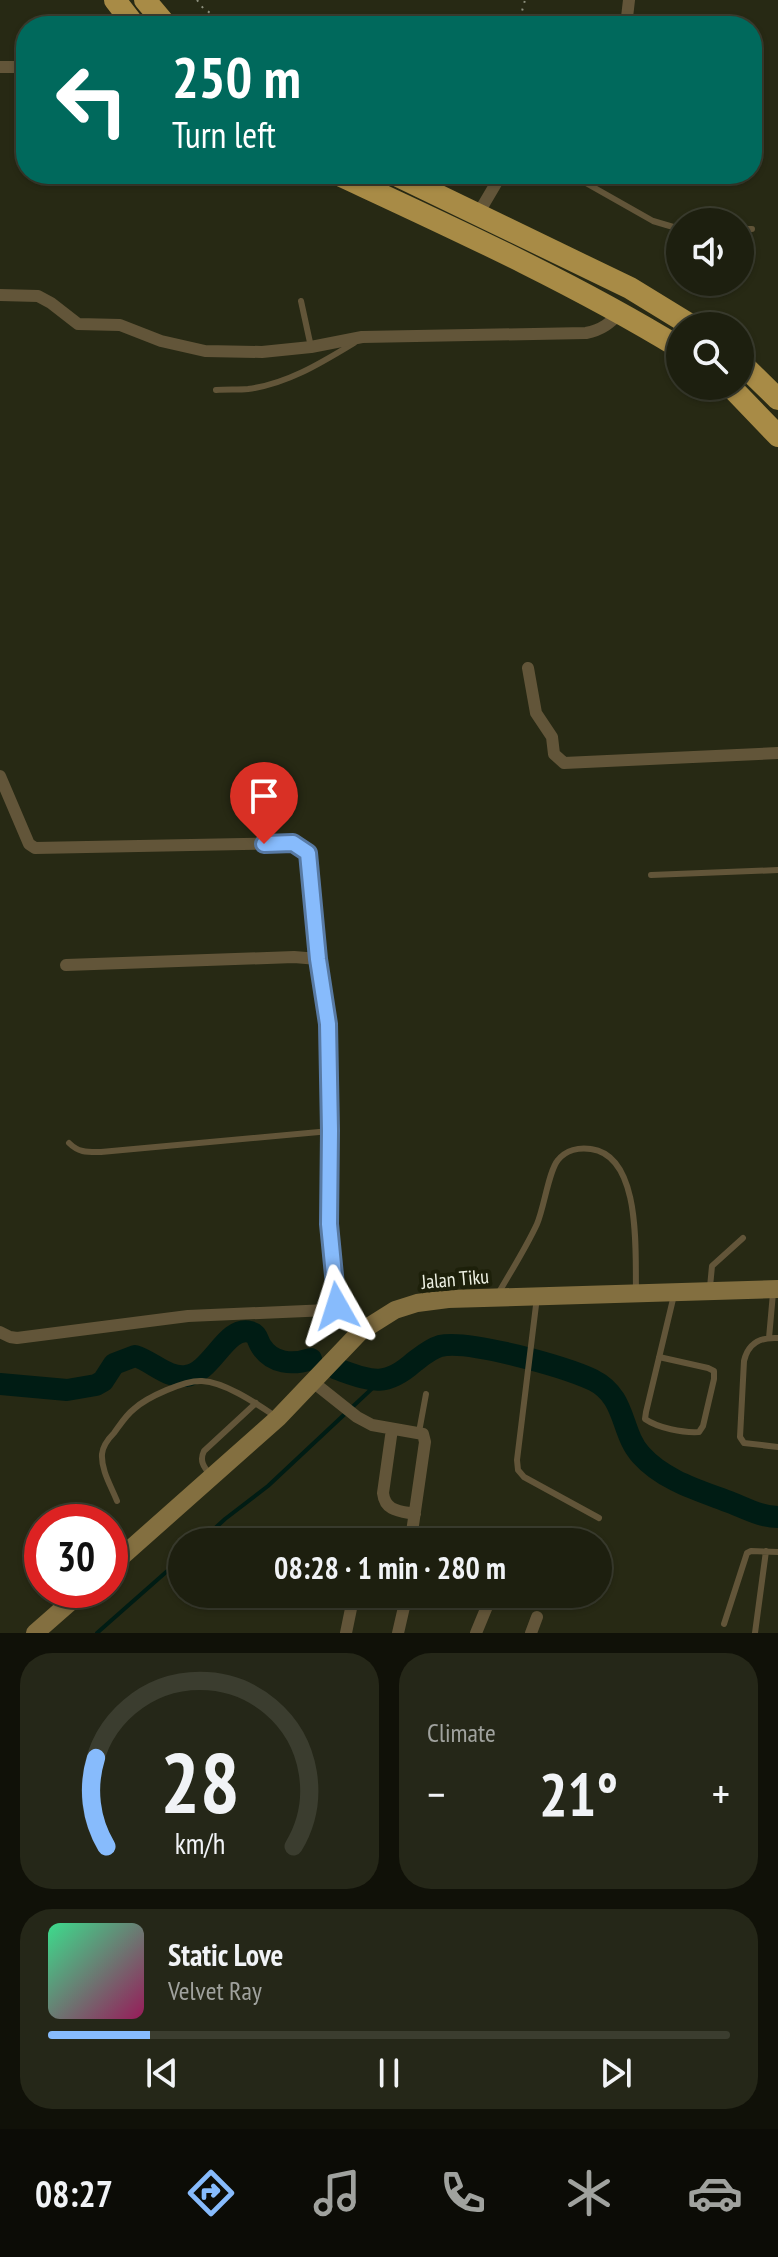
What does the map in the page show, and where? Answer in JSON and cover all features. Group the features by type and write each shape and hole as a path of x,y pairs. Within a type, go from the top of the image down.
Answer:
{"highway":[{"path":"115,0 127,16"},
{"path":"145,0 159,16"},
{"path":"358,184 621,312 666,339"},
{"path":"415,184 630,288 669,312"},
{"path":"754,376 778,399"},
{"path":"743,400 778,436"}],"main road":[{"name":"Jalan Tiku","path":"128,1551 278,1418 360,1332 395,1310 417,1303 496,1297 772,1291"},
{"path":"35,1633 63,1608"}],"street":[{"path":"478,214 496,184"},
{"path":"0,295 38,296 78,324 120,325 161,341 205,351 262,352 362,337 586,333 608,325 621,312"},
{"path":"528,668 536,713 552,737 554,754 564,763 778,753"},
{"path":"0,776 29,844 35,848 293,843 308,853 328,1024 329,1224 337,1306"},
{"path":"66,965 294,957 318,959"},
{"path":"0,1332 17,1338 188,1316 329,1310 337,1306 342,1307 360,1332"},
{"path":"313,1382 372,1425 419,1432 425,1437 413,1528"},
{"path":"392,1429 384,1502 388,1508 415,1514"},
{"path":"346,1633 351,1608"},
{"path":"398,1633 404,1608"},
{"path":"476,1633 486,1608"},
{"path":"531,1633 537,1617"}],"lane":[{"path":"588,184 653,221 666,225"},
{"path":"301,301 311,347"},
{"path":"216,390 250,389 285,380 362,337"},
{"path":"651,875 778,870"},
{"path":"69,1143 83,1152 101,1152 330,1131"},
{"path":"496,1297 537,1223 556,1161 572,1150 582,1149 604,1153 622,1171 634,1230 636,1292"},
{"path":"709,1291 712,1266 743,1238"},
{"path":"659,1357 714,1371 703,1426 699,1432 645,1419 659,1357 675,1291"},
{"path":"769,1338 772,1291"},
{"path":"537,1296 518,1470 524,1477 599,1518"},
{"path":"778,1338 762,1338 751,1345 745,1354 740,1437 744,1443 778,1447"},
{"path":"117,1501 103,1469 102,1451 132,1410 143,1403 191,1382 202,1381 256,1403 278,1418"},
{"path":"419,1432 426,1394"},
{"path":"212,1478 202,1463 204,1451 256,1403"},
{"path":"755,1633 766,1551"},
{"path":"724,1624 747,1553 778,1552"}],"path":[{"path":"197,0 215,16"}],"waterway":[{"path":"0,1384 67,1390 96,1385 103,1381 114,1364 135,1356 173,1375 186,1376 204,1367 226,1342 241,1332 255,1334 266,1352 277,1360 297,1362 311,1359"},
{"path":"337,1369 359,1377 386,1379 433,1349 453,1345 493,1350 561,1368 604,1387 618,1405 634,1446 661,1472 749,1510 778,1517"},
{"path":"215,1528 268,1486 379,1382"},
{"path":"97,1633 168,1570"}],"route":[{"path":"264,844 293,843 308,853 328,1024 329,1224 337,1306"}]}
